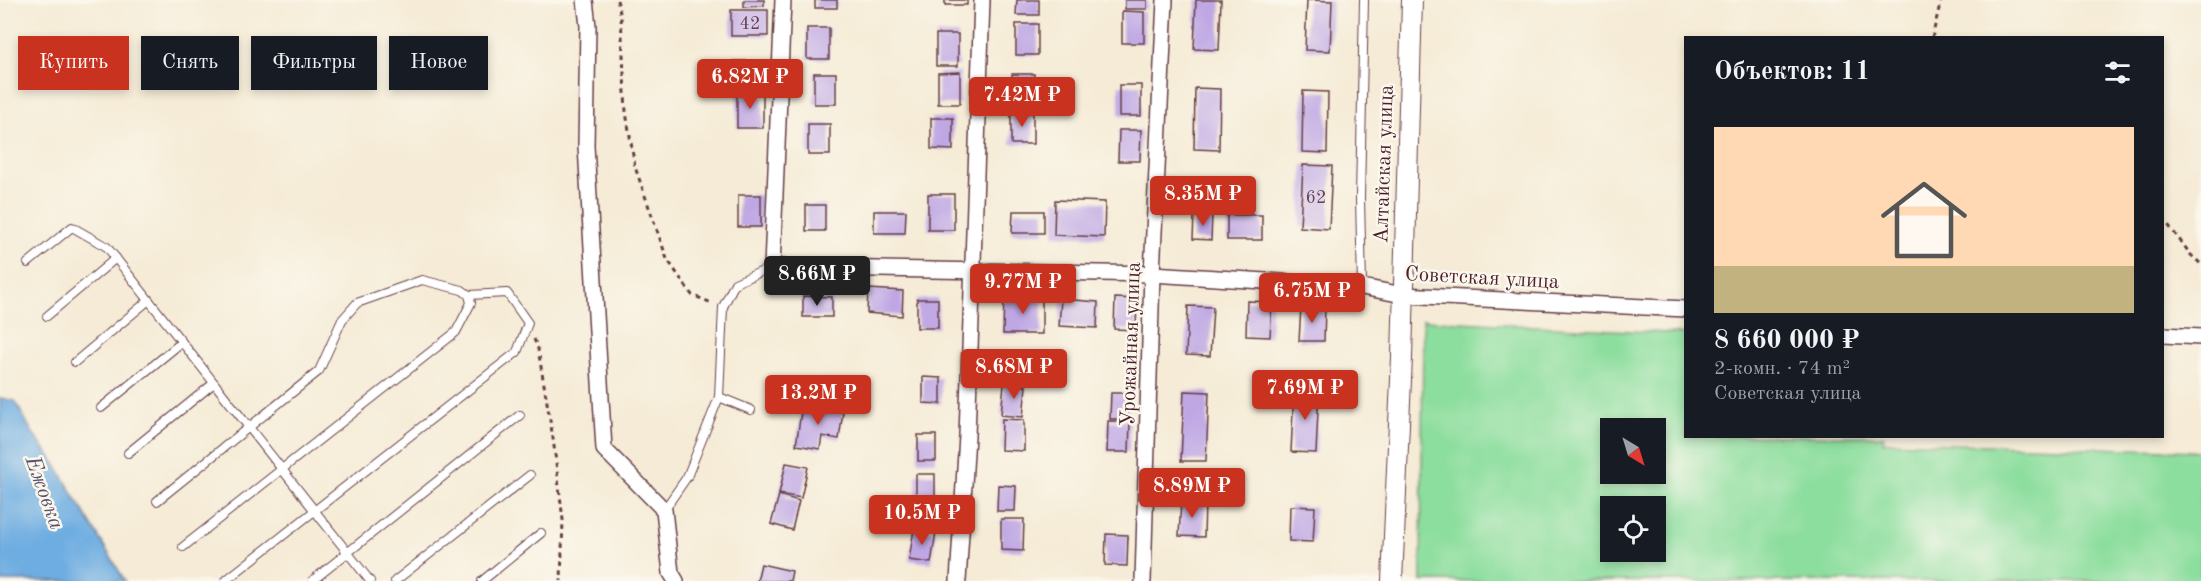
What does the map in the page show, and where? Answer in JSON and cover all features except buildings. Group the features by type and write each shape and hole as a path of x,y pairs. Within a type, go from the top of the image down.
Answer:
{"main road":[{"name":"Алтайская улица","path":"1392,581 1412,0"}],"street":[{"path":"585,0 588,26 586,146 604,449 664,510 671,573 676,581"},
{"path":"772,267 783,0"},
{"path":"958,581 967,436 982,0"},
{"name":"Урожайная улица","path":"1143,581 1152,274 1165,0"},
{"name":"Советская улица","path":"772,267 1152,274 1362,287 1403,295 1684,309"},
{"path":"2164,335 2201,337"}],"lane":[{"path":"1362,287 1360,198 1364,0"},
{"path":"28,263 72,227 107,247 370,581"},
{"path":"47,316 116,258"},
{"path":"664,510 687,477 719,397 723,307 735,283 772,267"},
{"path":"157,501 319,371 342,320 357,303 422,280 462,290 469,295 507,293 528,323 517,352 225,581"},
{"path":"183,547 456,332 471,303 469,295"},
{"path":"75,362 149,300"},
{"path":"101,408 182,342"},
{"path":"128,453 214,383"},
{"path":"719,397 751,410"},
{"path":"312,581 520,414"},
{"path":"394,581 530,475"},
{"path":"482,581 541,533"}],"path":[{"path":"617,0 621,17 626,112 635,167 668,259 692,295 723,307"},
{"path":"1932,36 1941,0"},
{"path":"2164,219 2191,255 2201,264"},
{"path":"528,323 538,349 553,438 563,520 561,581"}],"green space":[{"path":"1423,320 1684,334 1684,438 1884,438 1883,442 2201,451 2201,581 1421,581"}],"water":[{"name":"Ежовка","path":"0,398 15,401 125,581 0,581"}]}
